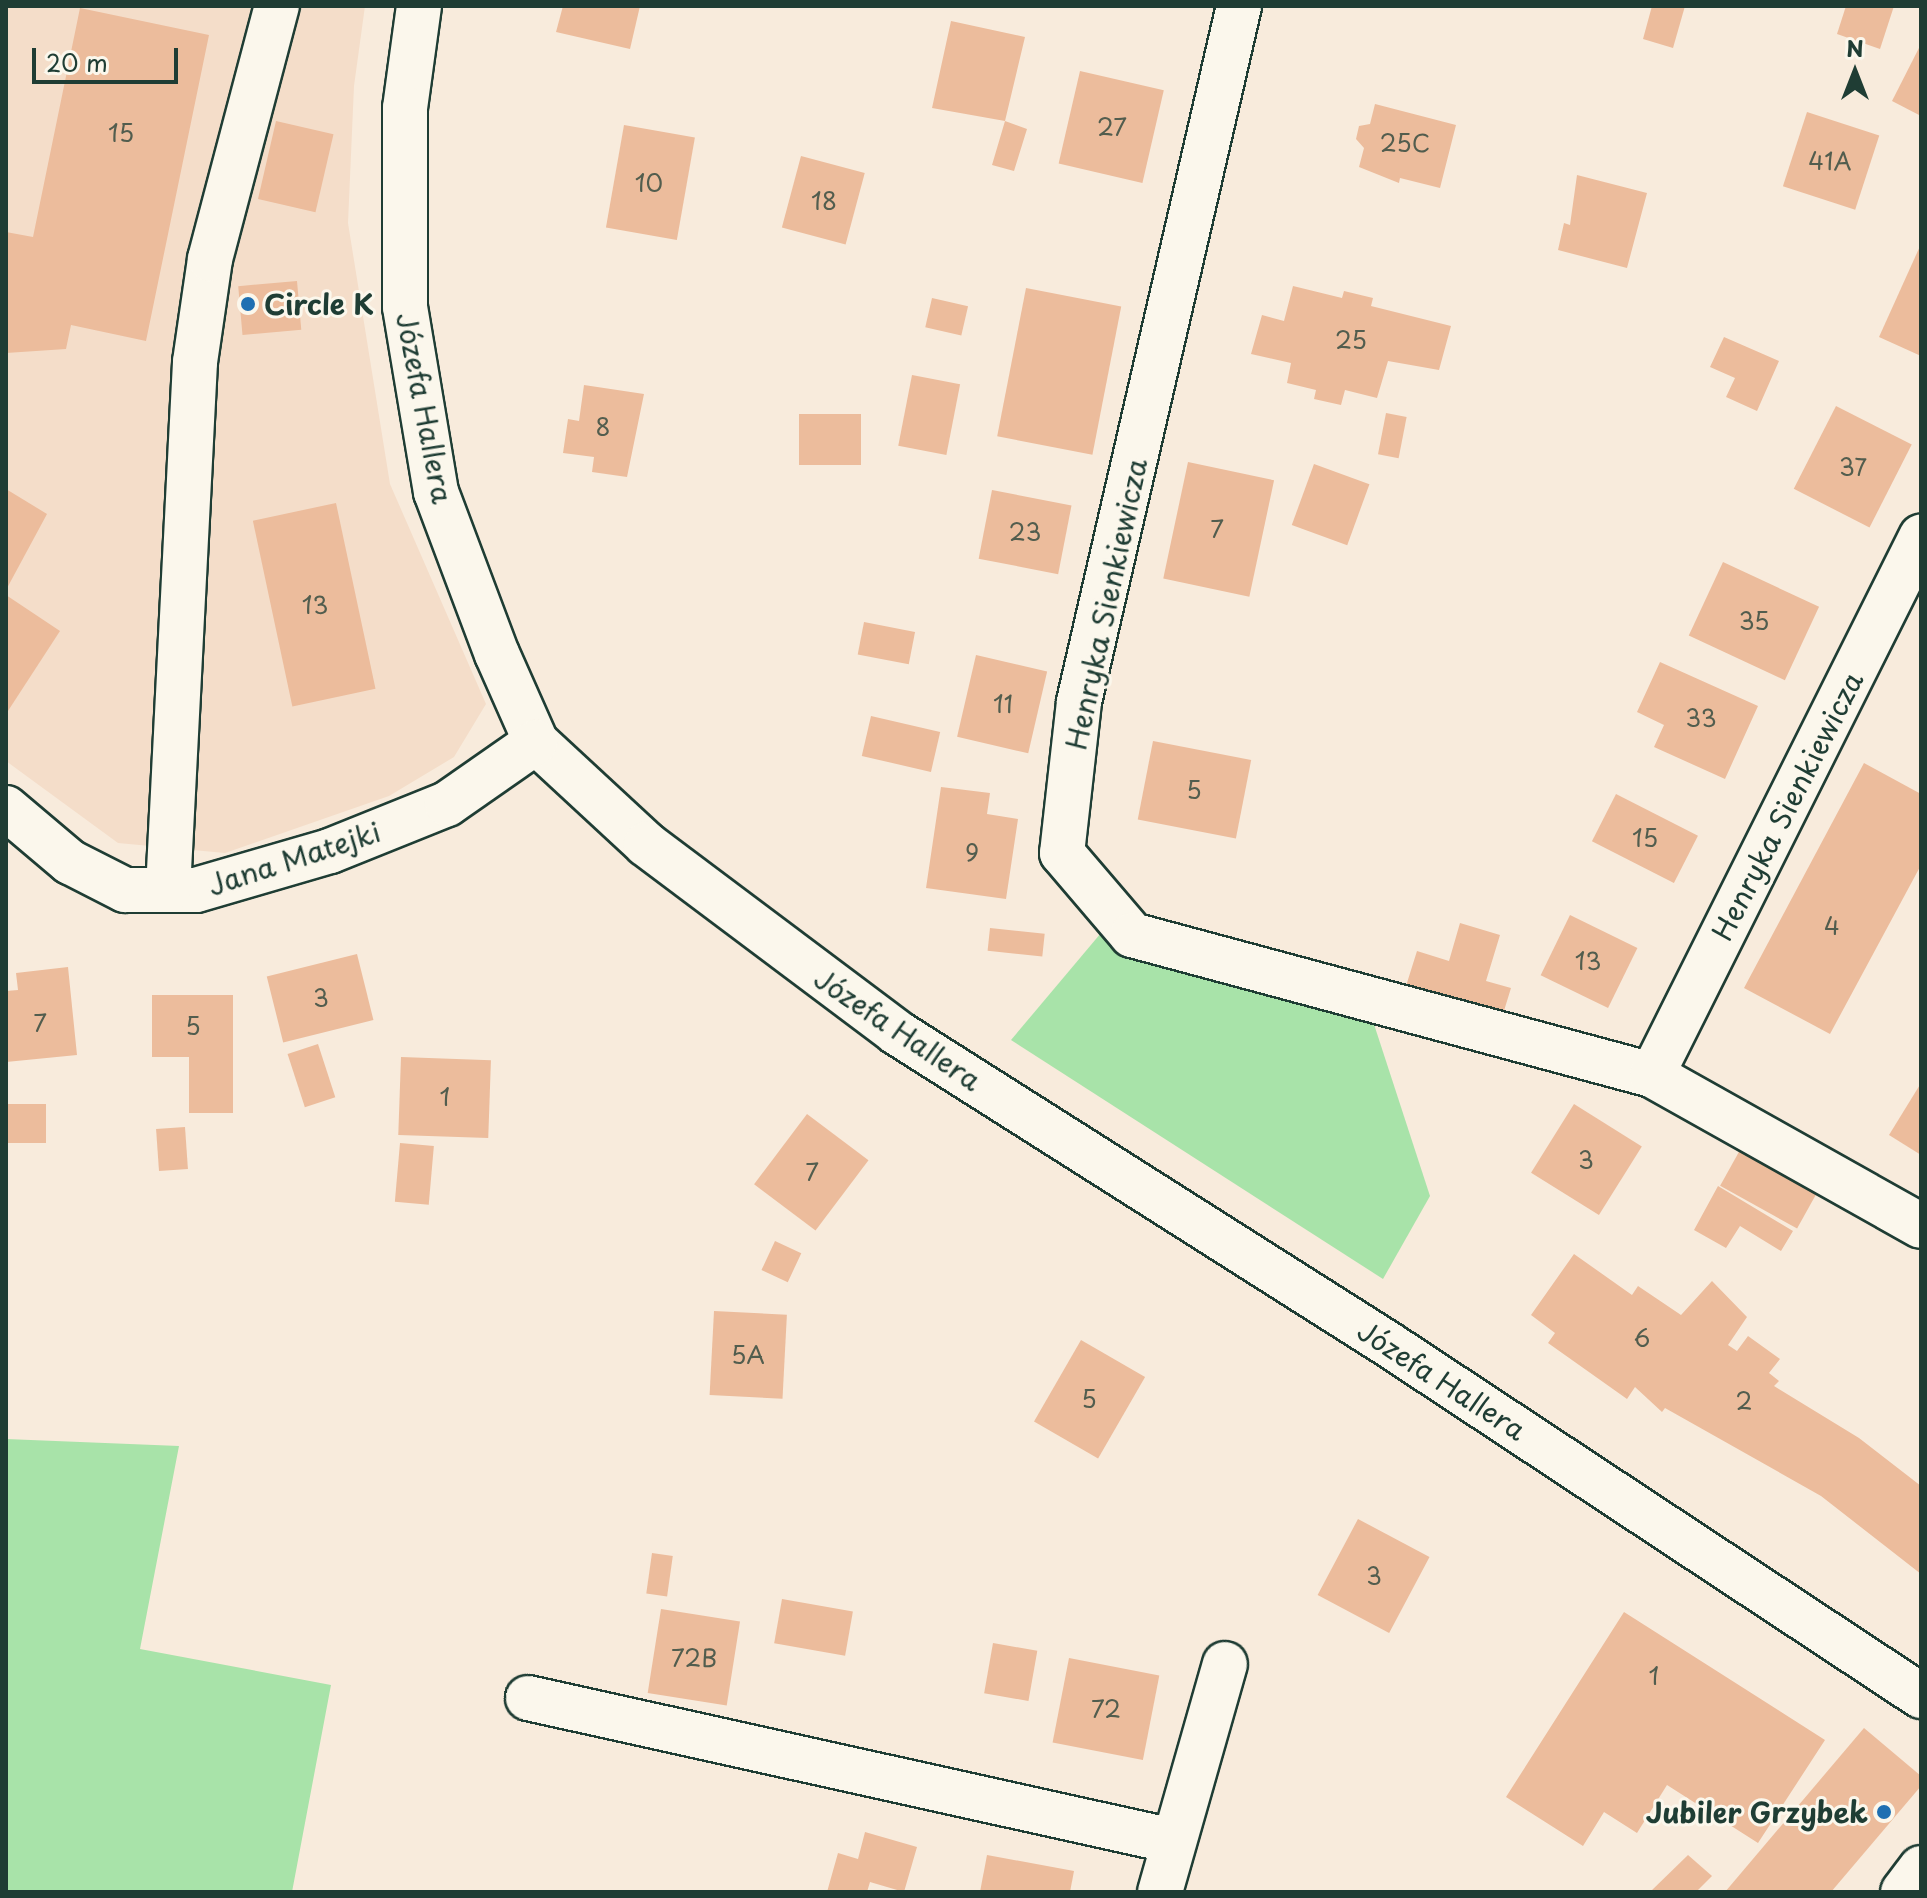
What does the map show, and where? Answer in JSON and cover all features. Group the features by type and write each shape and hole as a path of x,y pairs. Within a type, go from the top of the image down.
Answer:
{"street":[{"path":"168,890 195,362 210,259 277,6"},
{"name":"Józefa Hallera","path":"419,6 405,108 405,307 436,492 497,654 536,742 646,844 896,1032 1388,1344 1921,1696"},
{"name":"Henryka Sienkiewicza","path":"1239,6 1079,702 1062,853 1132,935 1652,1075 1921,1226"},
{"name":"Henryka Sienkiewicza","path":"1652,1075 1921,537"},
{"name":"Jana Matejki","path":"6,808 70,862 125,890 196,890 330,851 433,810 536,742"},
{"path":"1160,1892 1225,1664"},
{"path":"528,1698 1173,1841"},
{"path":"1903,1892 1921,1868"}],"shaded area":[{"path":"6,6 365,6 354,86 348,223 390,484 486,704 454,757 389,796 225,853 118,843 6,761"}],"green space":[{"path":"1101,933 1370,1012 1430,1196 1383,1279 1011,1040"},
{"path":"6,1439 179,1446 140,1649 331,1685 292,1892 6,1892"}],"building":[{"path":"563,6 640,6 630,49 556,32"},
{"path":"1652,6 1685,6 1673,48 1643,39"},
{"path":"1846,6 1894,6 1880,49 1837,34"},
{"path":"80,8 209,35 146,341 71,325 66,349 6,353 6,232 33,237"},
{"path":"951,21 1025,37 1005,121 932,108"},
{"path":"1921,44 1921,116 1892,101"},
{"path":"1080,71 1164,90 1142,183 1059,164"},
{"path":"1375,104 1456,125 1440,188 1400,178 1399,183 1359,167 1364,148 1356,139 1359,126 1370,124"},
{"path":"1807,112 1879,135 1855,210 1783,186"},
{"path":"276,121 333,134 315,212 258,199"},
{"path":"1005,121 1027,129 1014,171 992,165"},
{"path":"624,125 695,138 677,240 606,227"},
{"path":"801,156 865,173 846,245 782,227"},
{"path":"1577,175 1647,193 1627,268 1558,250 1564,223 1570,225"},
{"path":"1921,244 1921,356 1879,337"},
{"path":"297,281 301,330 242,335 238,286"},
{"path":"1293,286 1342,298 1344,291 1373,298 1371,306 1451,326 1439,370 1388,361 1377,398 1345,390 1341,405 1314,399 1316,390 1287,383 1291,363 1251,354 1262,315 1284,321"},
{"path":"1026,288 1121,307 1092,455 997,436"},
{"path":"932,298 968,306 961,336 925,327"},
{"path":"1724,337 1779,361 1757,411 1726,397 1735,378 1710,367"},
{"path":"912,375 960,384 946,455 898,446"},
{"path":"584,385 644,394 627,477 592,472 594,457 563,453 568,419 579,421"},
{"path":"1836,406 1912,445 1870,527 1794,489"},
{"path":"1386,413 1407,417 1399,458 1378,454"},
{"path":"799,414 861,414 861,465 799,465"},
{"path":"1188,462 1274,480 1249,597 1163,578"},
{"path":"1314,464 1369,484 1347,545 1292,525"},
{"path":"6,489 47,514 6,590"},
{"path":"992,490 1072,505 1058,574 979,559"},
{"path":"336,503 376,689 292,707 253,521"},
{"path":"1723,562 1819,607 1785,680 1689,635"},
{"path":"6,595 60,631 6,714"},
{"path":"864,622 915,632 909,664 858,654"},
{"path":"976,655 1047,671 1028,753 957,737"},
{"path":"1660,662 1758,706 1725,779 1654,747 1664,725 1637,712"},
{"path":"871,716 940,732 931,772 862,756"},
{"path":"1153,741 1251,760 1236,839 1138,820"},
{"path":"1864,763 1921,794 1921,865 1830,1034 1744,988"},
{"path":"941,787 990,793 987,814 1018,819 1006,899 926,888"},
{"path":"1616,794 1698,836 1674,883 1592,841"},
{"path":"1570,915 1637,948 1608,1008 1541,975"},
{"path":"1460,923 1500,935 1486,981 1511,988 1503,1014 1406,986 1417,951 1449,961"},
{"path":"990,928 1045,934 1042,957 988,951"},
{"path":"357,954 373,1020 283,1042 267,976"},
{"path":"68,967 77,1055 6,1062 6,991 18,990 16,973"},
{"path":"152,995 233,995 233,1113 189,1113 189,1057 152,1057"},
{"path":"318,1044 335,1097 305,1107 288,1054"},
{"path":"401,1057 491,1060 488,1138 398,1135"},
{"path":"1921,1083 1921,1155 1889,1135"},
{"path":"8,1104 46,1104 46,1143 8,1143"},
{"path":"1574,1104 1642,1146 1599,1215 1531,1173"},
{"path":"807,1114 868,1160 816,1231 754,1184"},
{"path":"185,1127 188,1169 159,1171 156,1129"},
{"path":"400,1143 434,1146 429,1205 395,1202"},
{"path":"1740,1150 1817,1193 1797,1229 1720,1186"},
{"path":"1718,1186 1793,1231 1781,1251 1740,1226 1726,1248 1694,1230"},
{"path":"775,1241 801,1253 788,1282 761,1270"},
{"path":"1574,1254 1632,1295 1638,1286 1681,1315 1712,1281 1747,1317 1728,1345 1737,1351 1748,1336 1780,1359 1769,1373 1779,1381 1774,1386 1859,1438 1921,1486 1921,1574 1821,1496 1665,1408 1662,1412 1635,1387 1627,1399 1548,1343 1555,1333 1531,1315"},
{"path":"714,1311 787,1315 783,1399 710,1395"},
{"path":"1081,1340 1145,1377 1098,1458 1034,1421"},
{"path":"1358,1519 1430,1557 1389,1633 1318,1595"},
{"path":"652,1553 673,1556 667,1597 646,1594"},
{"path":"782,1599 853,1612 845,1656 774,1643"},
{"path":"661,1609 740,1622 727,1705 648,1693"},
{"path":"1624,1612 1825,1740 1758,1843 1667,1785 1637,1833 1604,1812 1583,1846 1506,1797"},
{"path":"993,1643 1037,1651 1028,1701 984,1693"},
{"path":"1069,1658 1159,1676 1143,1760 1053,1742"},
{"path":"1864,1728 1921,1776 1921,1786 1831,1892 1725,1892"},
{"path":"865,1832 917,1847 904,1892 870,1882 867,1892 827,1892 838,1853 858,1859"},
{"path":"987,1855 1074,1871 1070,1892 980,1892"},
{"path":"1688,1855 1712,1876 1696,1892 1650,1892"}],"place":[{"name":"Circle K","path":"248,304"},
{"name":"Jubiler Grzybek","path":"1884,1812"}]}
